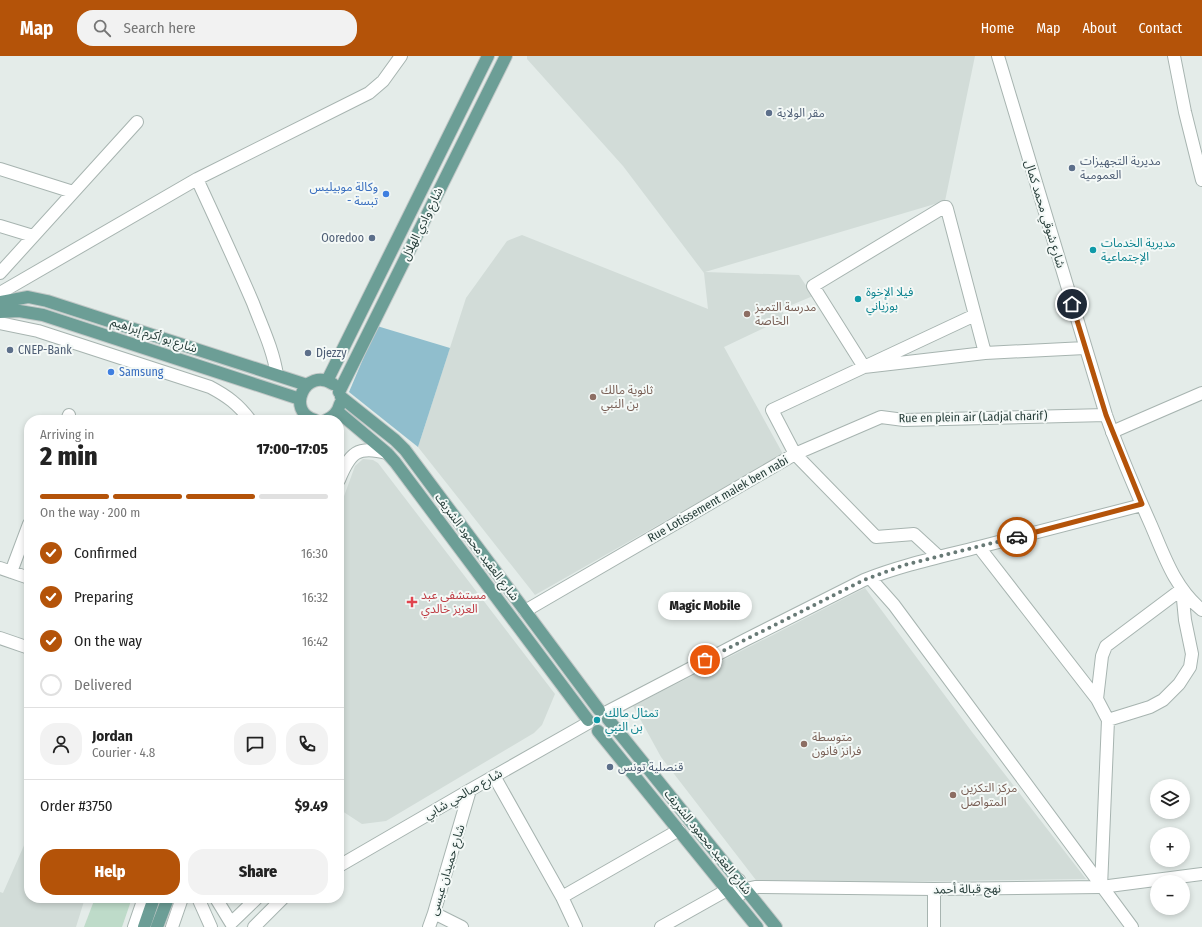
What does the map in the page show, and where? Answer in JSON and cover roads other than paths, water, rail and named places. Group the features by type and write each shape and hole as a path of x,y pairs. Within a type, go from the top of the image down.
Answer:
{"main road":[{"name":"شارع وادي الهلال","path":"327,381 488,56"},
{"name":"شارع وادي الهلال","path":"332,415 341,403 340,395 506,56"},
{"name":"شارع بو أكرم إبراهيم","path":"0,302 28,297 47,301 307,385"},
{"name":"شارع بو أكرم إبراهيم","path":"0,312 19,310 43,315 300,400"},
{"path":"306,415 302,411 300,400 303,389 313,381 327,381"},
{"name":"شارع العقيد محمود الشريف","path":"327,381 332,383 340,395 405,450 604,714 776,927"},
{"name":"شارع العقيد محمود الشريف","path":"344,425 387,453 396,462 588,722"},
{"path":"593,712 604,714 607,726 598,731 592,729 588,722 590,714 593,712"},
{"name":"شارع العقيد محمود الشريف","path":"598,731 757,927"},
{"path":"144,927 152,903"},
{"path":"157,927 166,903"}],"street":[{"path":"0,293 197,180 369,93 383,81 400,56"},
{"name":"شارع شوقي محمد كمال","path":"998,56 1085,348 1112,432 1171,568 1182,589 1202,610"},
{"path":"1174,56 1185,112 1202,180"},
{"path":"0,273 137,122"},
{"path":"0,169 73,192"},
{"path":"197,180 237,264 269,341 275,359 277,375"},
{"path":"975,315 864,367 813,286 946,207 947,209 975,315 985,353"},
{"path":"0,226 33,236"},
{"path":"0,323 38,331 210,387 226,395 242,409 246,415"},
{"name":"Rue Lotissement malek ben nabi","path":"525,610 795,454 772,410 864,367 985,353 1085,348"},
{"path":"1112,432 1202,393"},
{"name":"Rue en plein air (Ladjal charif)","path":"795,454 881,417 904,420 1106,415"},
{"path":"344,470 349,459 364,450 374,450 387,453"},
{"path":"795,454 876,537 914,534 939,557"},
{"path":"604,714 745,640 870,578 904,565 1142,504"},
{"path":"24,534 6,570 24,576"},
{"path":"979,547 1097,699 1108,720 1101,887"},
{"path":"870,578 894,606 1132,927"},
{"path":"1097,699 1102,656 1106,646 1182,589"},
{"path":"1108,720 1150,707 1163,700 1179,684 1190,667 1192,654 1185,620 1182,589"},
{"path":"0,638 24,646"},
{"name":"شارع صالحي شابي","path":"344,863 588,722"},
{"path":"494,776 562,897 576,927"},
{"name":"شارع حميدان عيسى","path":"429,927 470,790"},
{"path":"562,897 679,830"},
{"name":"نهج قبالة أحمد","path":"743,885 755,887 934,890 1101,887 1202,874"},
{"path":"661,927 731,894 743,885"},
{"path":"934,890 934,927"},
{"path":"134,927 142,903"},
{"path":"172,927 180,903"},
{"path":"200,903 211,927"},
{"path":"219,903 231,923 252,903"},
{"path":"254,927 278,903"},
{"path":"434,914 462,927"}],"water":[{"path":"377,326 450,348 418,447 349,392"}],"place":[{"name":"مقر الولاية","path":"769,113"},
{"name":"مديرية التجهيزات العمومية","path":"1072,168"},
{"name":"وكالة موبيليس - تبسة","path":"386,194"},
{"name":"Ooredoo","path":"372,238"},
{"name":"مديرية الخدمات الإجتماعية","path":"1093,250"},
{"name":"فيلا الإخوة بوزياني","path":"858,299"},
{"name":"مدرسة التميز الخاصة","path":"747,314"},
{"name":"CNEP-Bank","path":"10,350"},
{"name":"Djezzy","path":"308,353"},
{"name":"Samsung","path":"111,372"},
{"name":"ثانوية مالك بن النبي","path":"593,397"},
{"name":"مستشفى عبد العزبز خالدي","path":"412,602"},
{"name":"Magic Mobile","path":"705,660"},
{"name":"تمثال مالك بن النبي","path":"597,720"},
{"name":"متوسطة فرانز فانون","path":"804,744"},
{"name":"قنصلية تونس","path":"610,767"},
{"name":"مركز التكزين المتواصل","path":"953,795"}]}
